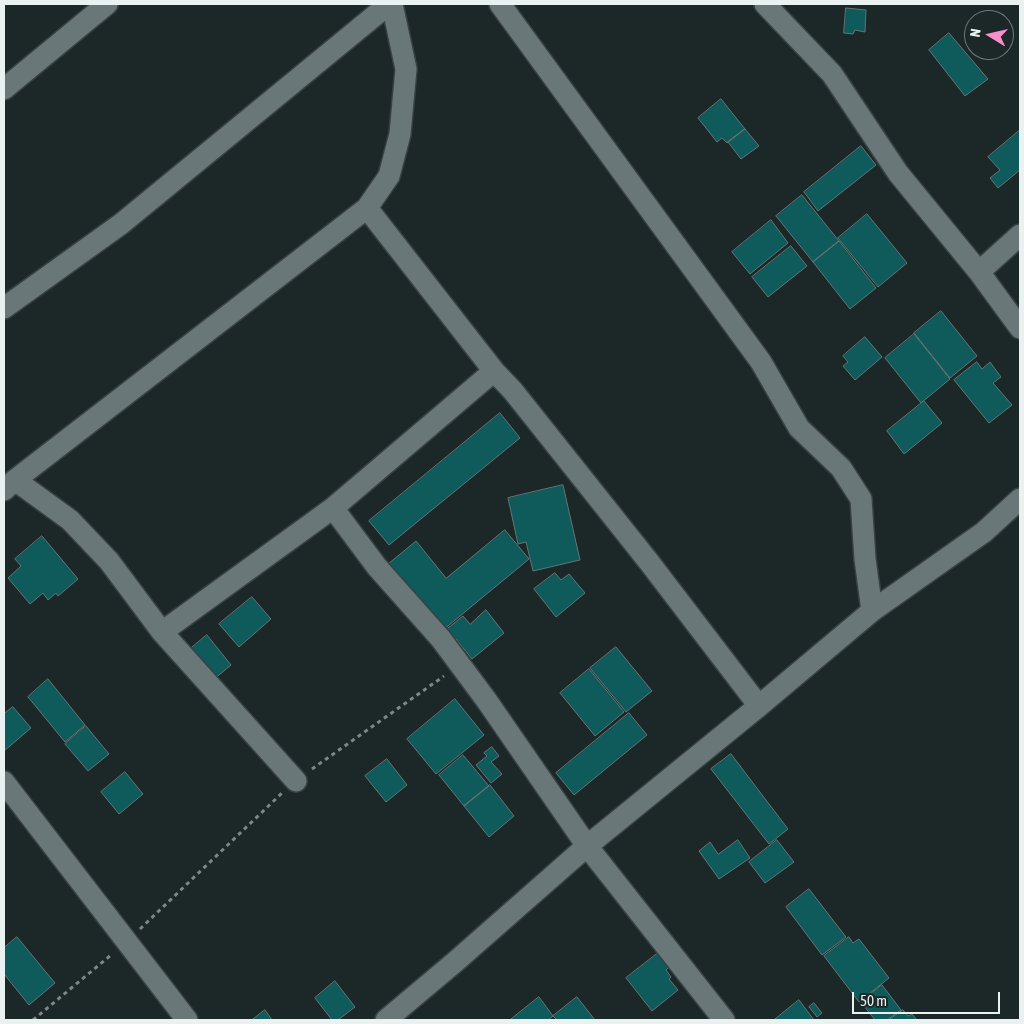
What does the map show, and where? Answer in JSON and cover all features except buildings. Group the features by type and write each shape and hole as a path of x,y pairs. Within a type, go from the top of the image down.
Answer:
{"street":[{"path":"4,89 107,4"},
{"path":"4,308 121,224 391,4 406,69 400,134 390,176 367,208 9,485 70,520 109,561 162,632 296,781"},
{"path":"500,4 761,362 798,428 841,468 861,499 865,559 872,611"},
{"path":"765,4 832,74 898,173 978,272 1020,328"},
{"path":"367,208 494,371 513,391 632,540 758,706"},
{"path":"978,272 1020,234"},
{"path":"162,632 334,508 494,371"},
{"path":"386,1020 587,846 872,611 984,532 1020,499"},
{"path":"334,508 377,567 441,639 487,701 587,846 724,1020"},
{"path":"4,782 187,1020"}],"path":[{"path":"33,1020 126,942 296,781 460,665"}]}
